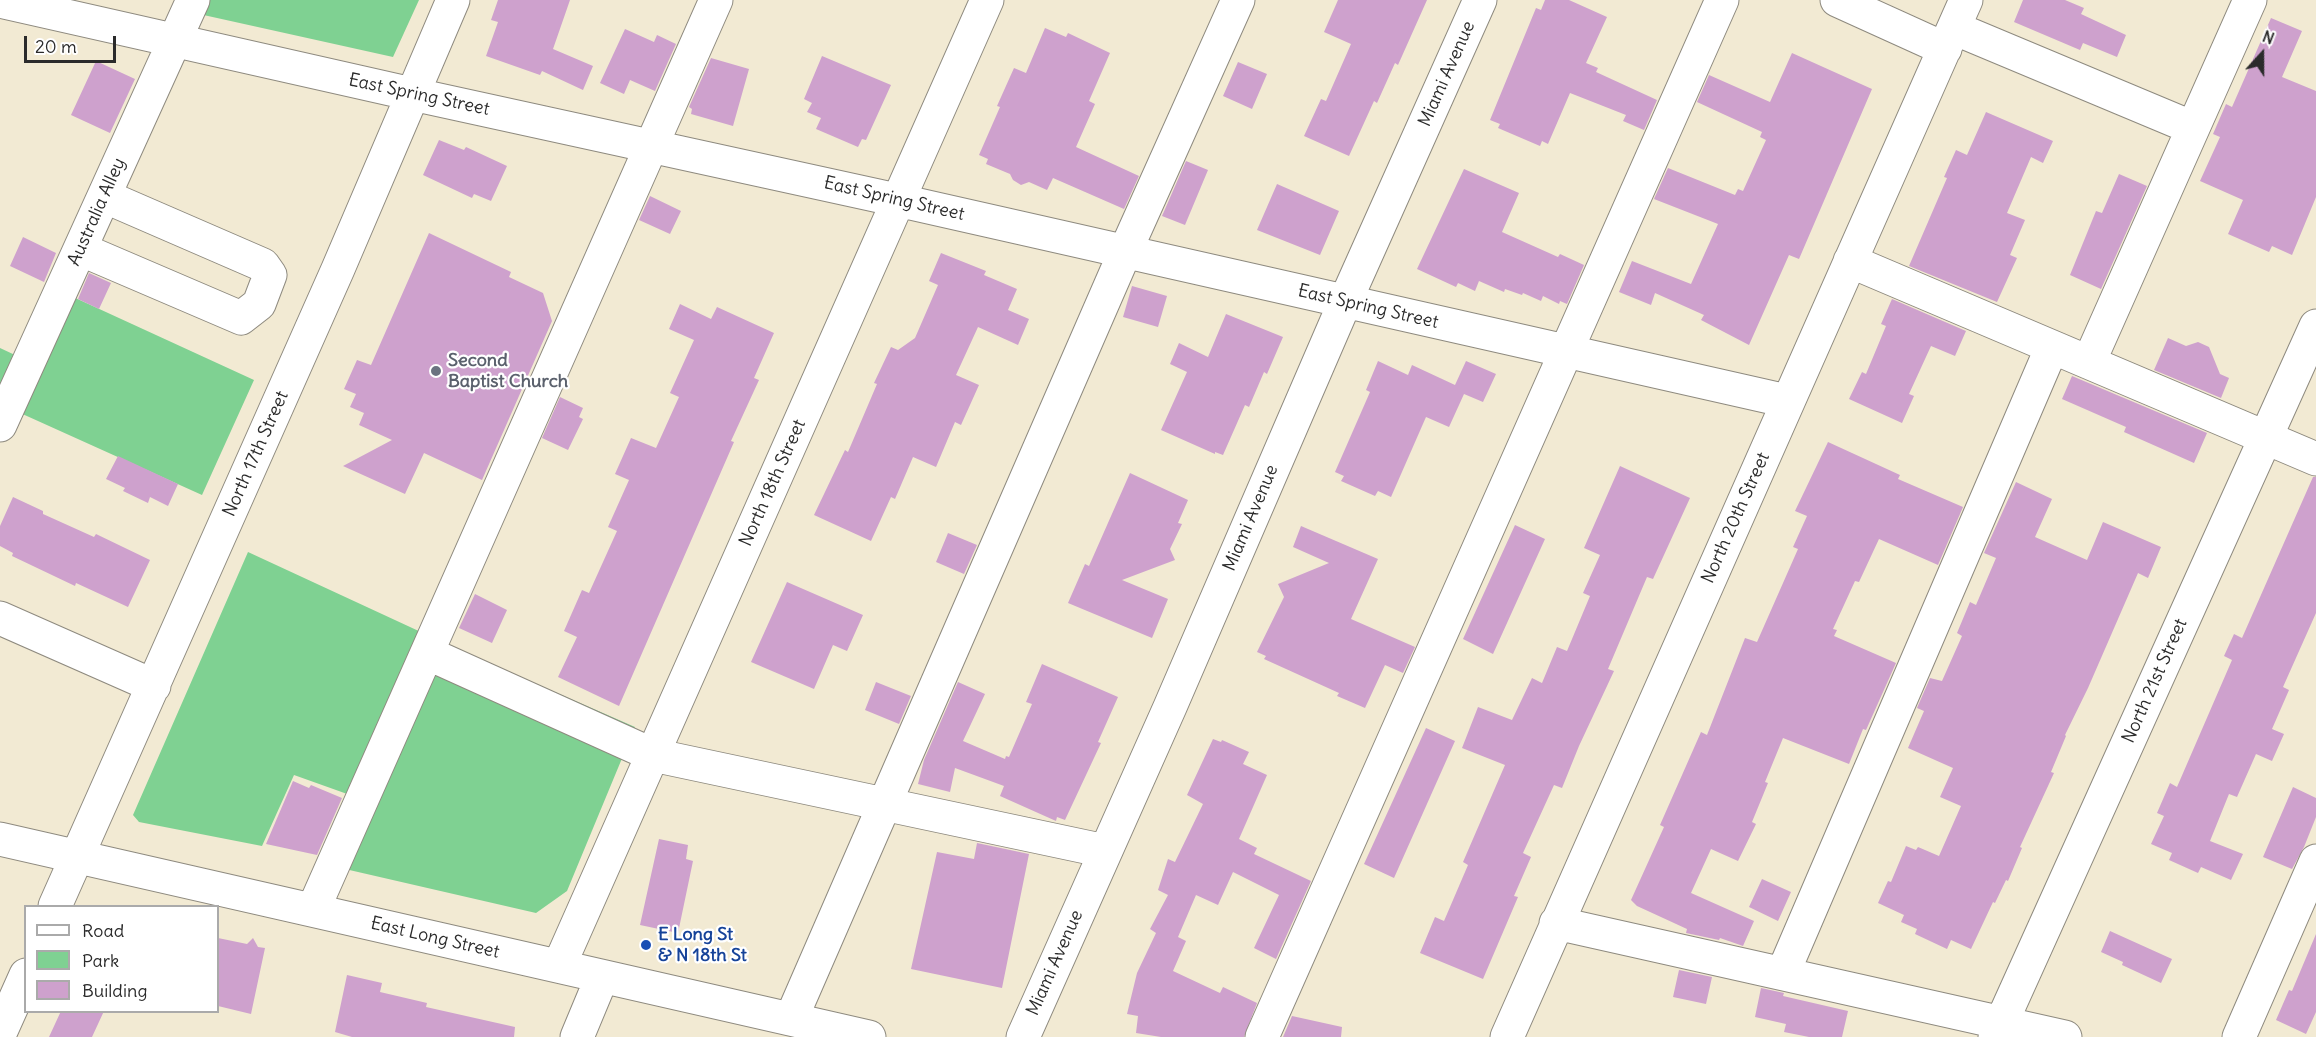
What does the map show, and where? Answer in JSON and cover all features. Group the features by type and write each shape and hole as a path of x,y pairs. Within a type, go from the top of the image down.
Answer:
{"street":[{"name":"Australia Alley","path":"0,425 193,0"},
{"name":"North 17th Street","path":"55,905 338,269 453,0"},
{"path":"313,910 716,0"},
{"name":"North 18th Street","path":"559,966 987,0"},
{"path":"791,1019 1125,252 1238,0"},
{"name":"Miami Avenue","path":"1023,1037 1480,0"},
{"path":"1262,1037 1722,0"},
{"path":"1837,0 1958,16 2193,128"},
{"path":"2089,362 2250,0"},
{"name":"East Spring Street","path":"0,1 1787,401"},
{"name":"North 20th Street","path":"1507,1037 1958,16"},
{"path":"80,249 241,318 259,304 270,275 263,265 104,196"},
{"path":"1850,261 2316,459"},
{"name":"North 21st Street","path":"1998,1030 2316,326"},
{"path":"1783,974 2052,347"},
{"path":"0,618 154,686"},
{"path":"427,653 653,755 1105,851"},
{"name":"East Long Street","path":"0,840 869,1037"},
{"path":"2240,1037 2316,861"},
{"path":"1556,923 1783,974 1998,1030 2065,1037"},
{"path":"577,1037 602,977"},
{"path":"0,1033 24,979"}],"green space":[{"path":"205,0 419,0 393,57 199,14"},
{"path":"71,296 254,380 202,495 18,412"},
{"path":"0,348 15,355 0,387"},
{"path":"248,552 423,633 350,795 294,775 262,846 139,822 133,815"},
{"path":"445,644 635,727 567,891 536,913 345,869"}],"building":[{"path":"498,0 570,0 553,49 593,66 583,90 542,71 540,75 486,56 498,22 491,20"},
{"path":"1338,0 1427,0 1398,65 1395,63 1377,103 1374,101 1349,156 1304,136 1321,99 1326,101 1351,44 1324,32"},
{"path":"1545,0 1569,0 1607,17 1586,63 1598,68 1596,72 1657,100 1644,130 1623,121 1626,115 1570,93 1548,144 1542,141 1540,146 1498,128 1500,124 1490,120 1536,8 1541,10"},
{"path":"2023,0 2065,0 2084,8 2081,14 2126,35 2117,57 2083,43 2080,50 2014,22"},
{"path":"2271,18 2302,31 2282,77 2316,91 2316,197 2292,255 2272,246 2269,252 2228,234 2243,200 2200,181 2220,137 2213,134 2226,104 2232,107"},
{"path":"1045,28 1066,37 1068,33 1110,53 1089,101 1095,104 1076,147 1139,176 1124,209 1053,178 1047,190 1029,182 1021,185 1013,180 1010,174 986,164 988,159 979,155 1014,68 1026,73"},
{"path":"625,29 654,42 657,35 676,44 655,91 630,80 624,94 600,83"},
{"path":"1792,53 1872,89 1799,259 1789,255 1749,345 1701,320 1704,315 1655,293 1651,305 1619,292 1632,261 1691,284 1718,224 1654,199 1668,168 1735,195 1738,189 1743,191 1766,140 1760,137 1762,132 1697,102 1709,75 1770,102"},
{"path":"822,56 891,85 866,140 862,139 858,147 816,129 821,118 807,112 812,103 804,99"},
{"path":"711,58 749,69 733,126 691,114 692,109 689,107"},
{"path":"96,61 135,79 110,133 71,115"},
{"path":"1238,62 1267,74 1252,109 1223,96"},
{"path":"1986,112 2053,141 2043,163 2031,157 2007,213 2025,220 2010,255 2017,258 1997,302 1909,266 1947,178 1944,177 1956,150 1967,155"},
{"path":"439,140 464,150 466,147 507,166 491,201 474,194 472,198 423,175"},
{"path":"1186,161 1208,170 1185,225 1162,216"},
{"path":"1464,169 1519,193 1502,232 1558,257 1560,254 1584,265 1567,304 1560,301 1559,304 1543,296 1541,301 1523,293 1522,295 1505,289 1504,292 1479,281 1475,291 1458,283 1456,287 1417,269"},
{"path":"2119,174 2147,186 2101,289 2070,275 2096,211 2102,213"},
{"path":"1277,184 1339,211 1320,255 1257,230"},
{"path":"650,196 681,211 670,234 639,220"},
{"name":"Second Baptist Church","path":"429,233 511,272 509,277 543,293 552,321 482,480 424,453 405,494 343,466 392,440 359,425 364,413 350,407 356,394 344,389 357,360 371,365"},
{"path":"23,237 56,253 44,282 10,266"},
{"path":"941,253 986,271 984,275 1017,289 1008,310 1029,319 1018,345 978,327 956,375 979,385 961,425 955,422 936,467 913,457 895,499 891,497 871,541 814,515 845,450 848,452 877,384 874,383 891,347 898,350 915,338 938,285 929,281"},
{"path":"89,273 111,283 99,309 78,299"},
{"path":"1132,286 1167,296 1158,327 1123,317"},
{"path":"1892,299 1966,331 1955,356 1931,346 1909,394 1914,396 1902,423 1849,399 1862,372 1866,374 1886,326 1881,324"},
{"path":"680,304 711,319 717,307 774,333 754,378 759,380 731,441 734,442 619,706 558,677 577,637 564,631 582,590 589,593 617,531 608,527 629,480 615,474 631,438 656,448 679,397 670,393 694,340 669,329"},
{"path":"1226,314 1283,337 1249,407 1245,405 1223,455 1215,452 1215,454 1161,430 1187,372 1170,364 1179,343 1208,357"},
{"path":"2168,338 2186,346 2198,342 2209,347 2220,374 2229,378 2221,398 2154,370"},
{"path":"1378,361 1408,375 1412,365 1455,385 1466,361 1496,374 1483,402 1464,394 1449,427 1426,417 1391,497 1378,491 1375,496 1341,481 1344,476 1335,472 1370,392 1366,390"},
{"path":"2072,376 2207,433 2194,463 2124,432 2126,427 2062,399"},
{"path":"560,397 583,408 579,417 583,419 568,450 542,438"},
{"path":"1828,442 1900,475 1898,479 1963,507 1938,565 1879,539 1859,582 1855,581 1833,629 1837,630 1834,636 1896,663 1866,730 1863,729 1849,764 1783,738 1752,822 1756,824 1738,861 1711,849 1691,893 1754,921 1743,946 1720,938 1719,940 1686,933 1687,929 1637,906 1631,900 1664,827 1660,825 1701,732 1707,735 1745,638 1757,642 1798,549 1793,547 1807,516 1795,511"},
{"path":"118,456 178,484 168,506 150,497 148,503 123,491 125,488 106,479"},
{"path":"1620,466 1690,498 1653,579 1647,577 1608,669 1614,671 1562,788 1554,785 1523,853 1531,857 1514,896 1518,897 1483,979 1420,953 1435,917 1444,921 1468,865 1463,862 1505,765 1462,748 1478,707 1512,720 1532,678 1542,683 1557,647 1567,651 1590,596 1583,593 1600,555 1584,548"},
{"path":"1130,473 1188,500 1178,523 1182,524 1170,549 1175,560 1122,580 1168,599 1152,638 1068,603 1085,564 1089,566"},
{"path":"2313,477 2316,477 2316,613 2283,687 2289,690 2272,729 2284,734 2272,761 2256,754 2237,797 2229,794 2210,841 2243,854 2231,880 2201,867 2198,873 2169,860 2172,853 2151,844 2164,816 2157,813 2170,783 2177,787 2232,660 2224,656 2234,634 2242,638"},
{"path":"2016,482 2052,499 2035,537 2087,560 2103,522 2161,547 2148,578 2138,573 2065,735 2051,772 2054,773 2020,847 2022,848 2008,881 2006,880 1995,903 1993,902 1971,949 1951,940 1947,949 1915,934 1917,929 1901,922 1904,915 1878,903 1888,881 1891,882 1906,846 1916,850 1918,847 1939,856 1961,806 1940,797 1953,768 1908,748 1924,711 1917,708 1930,678 1942,681 1962,636 1957,633 1970,602 1976,605 1996,558 1984,553"},
{"path":"13,497 43,511 43,514 94,537 96,534 150,560 128,607 76,583 75,586 12,556 13,553 0,546 0,526"},
{"path":"1515,525 1545,539 1493,654 1463,639"},
{"path":"1301,526 1378,559 1351,619 1415,647 1403,673 1385,665 1365,708 1337,696 1339,693 1264,659 1266,656 1257,652 1284,597 1278,584 1329,563 1293,547"},
{"path":"948,533 977,545 964,574 936,562"},
{"path":"787,582 863,615 847,651 833,645 814,689 751,662"},
{"path":"475,594 507,610 492,643 459,628"},
{"path":"1042,664 1118,697 1098,742 1101,743 1065,820 1057,817 1056,821 1000,796 1004,786 955,768 950,792 918,784 924,760 958,682 985,694 963,741 1005,759 1006,756 1009,757 1032,704 1026,702"},
{"path":"876,682 911,696 899,724 865,710"},
{"path":"1426,728 1455,741 1394,878 1364,864"},
{"path":"1213,739 1221,742 1222,740 1249,752 1243,764 1267,775 1239,839 1257,848 1254,854 1311,881 1276,959 1254,948 1279,895 1233,872 1218,905 1196,895 1178,937 1186,941 1173,971 1220,993 1223,987 1257,1003 1244,1037 1161,1037 1136,1033 1138,1016 1127,1014 1137,973 1156,933 1150,929 1168,895 1158,890 1168,859 1175,862 1203,804 1187,795"},
{"path":"293,781 309,788 311,785 342,798 317,855 266,844"},
{"path":"2293,787 2316,798 2316,817 2292,869 2263,857"},
{"path":"659,839 688,845 686,859 693,861 678,933 640,925"},
{"path":"977,843 1029,854 1002,988 911,969 937,852 974,859"},
{"path":"1762,879 1791,892 1778,921 1749,907"},
{"path":"2110,931 2172,959 2161,983 2122,965 2123,962 2101,952"},
{"path":"2316,934 2316,1012 2306,1034 2276,1020 2289,990 2292,991"},
{"path":"219,938 247,944 253,938 258,947 265,948 251,1014 219,1006"},
{"path":"1679,970 1712,977 1706,1004 1673,997"},
{"path":"347,975 382,983 380,992 427,1003 426,1007 515,1027 514,1037 352,1037 335,1032"},
{"path":"1761,988 1784,993 1783,996 1848,1011 1842,1037 1809,1037 1784,1032 1786,1024 1755,1017"},
{"path":"60,1013 103,1013 92,1037 49,1037"},
{"path":"1292,1016 1342,1027 1341,1037 1283,1037"}],"place":[{"name":"Second Baptist Church","path":"436,371"},
{"name":"E Long St & N 18th St","path":"646,945"}]}
